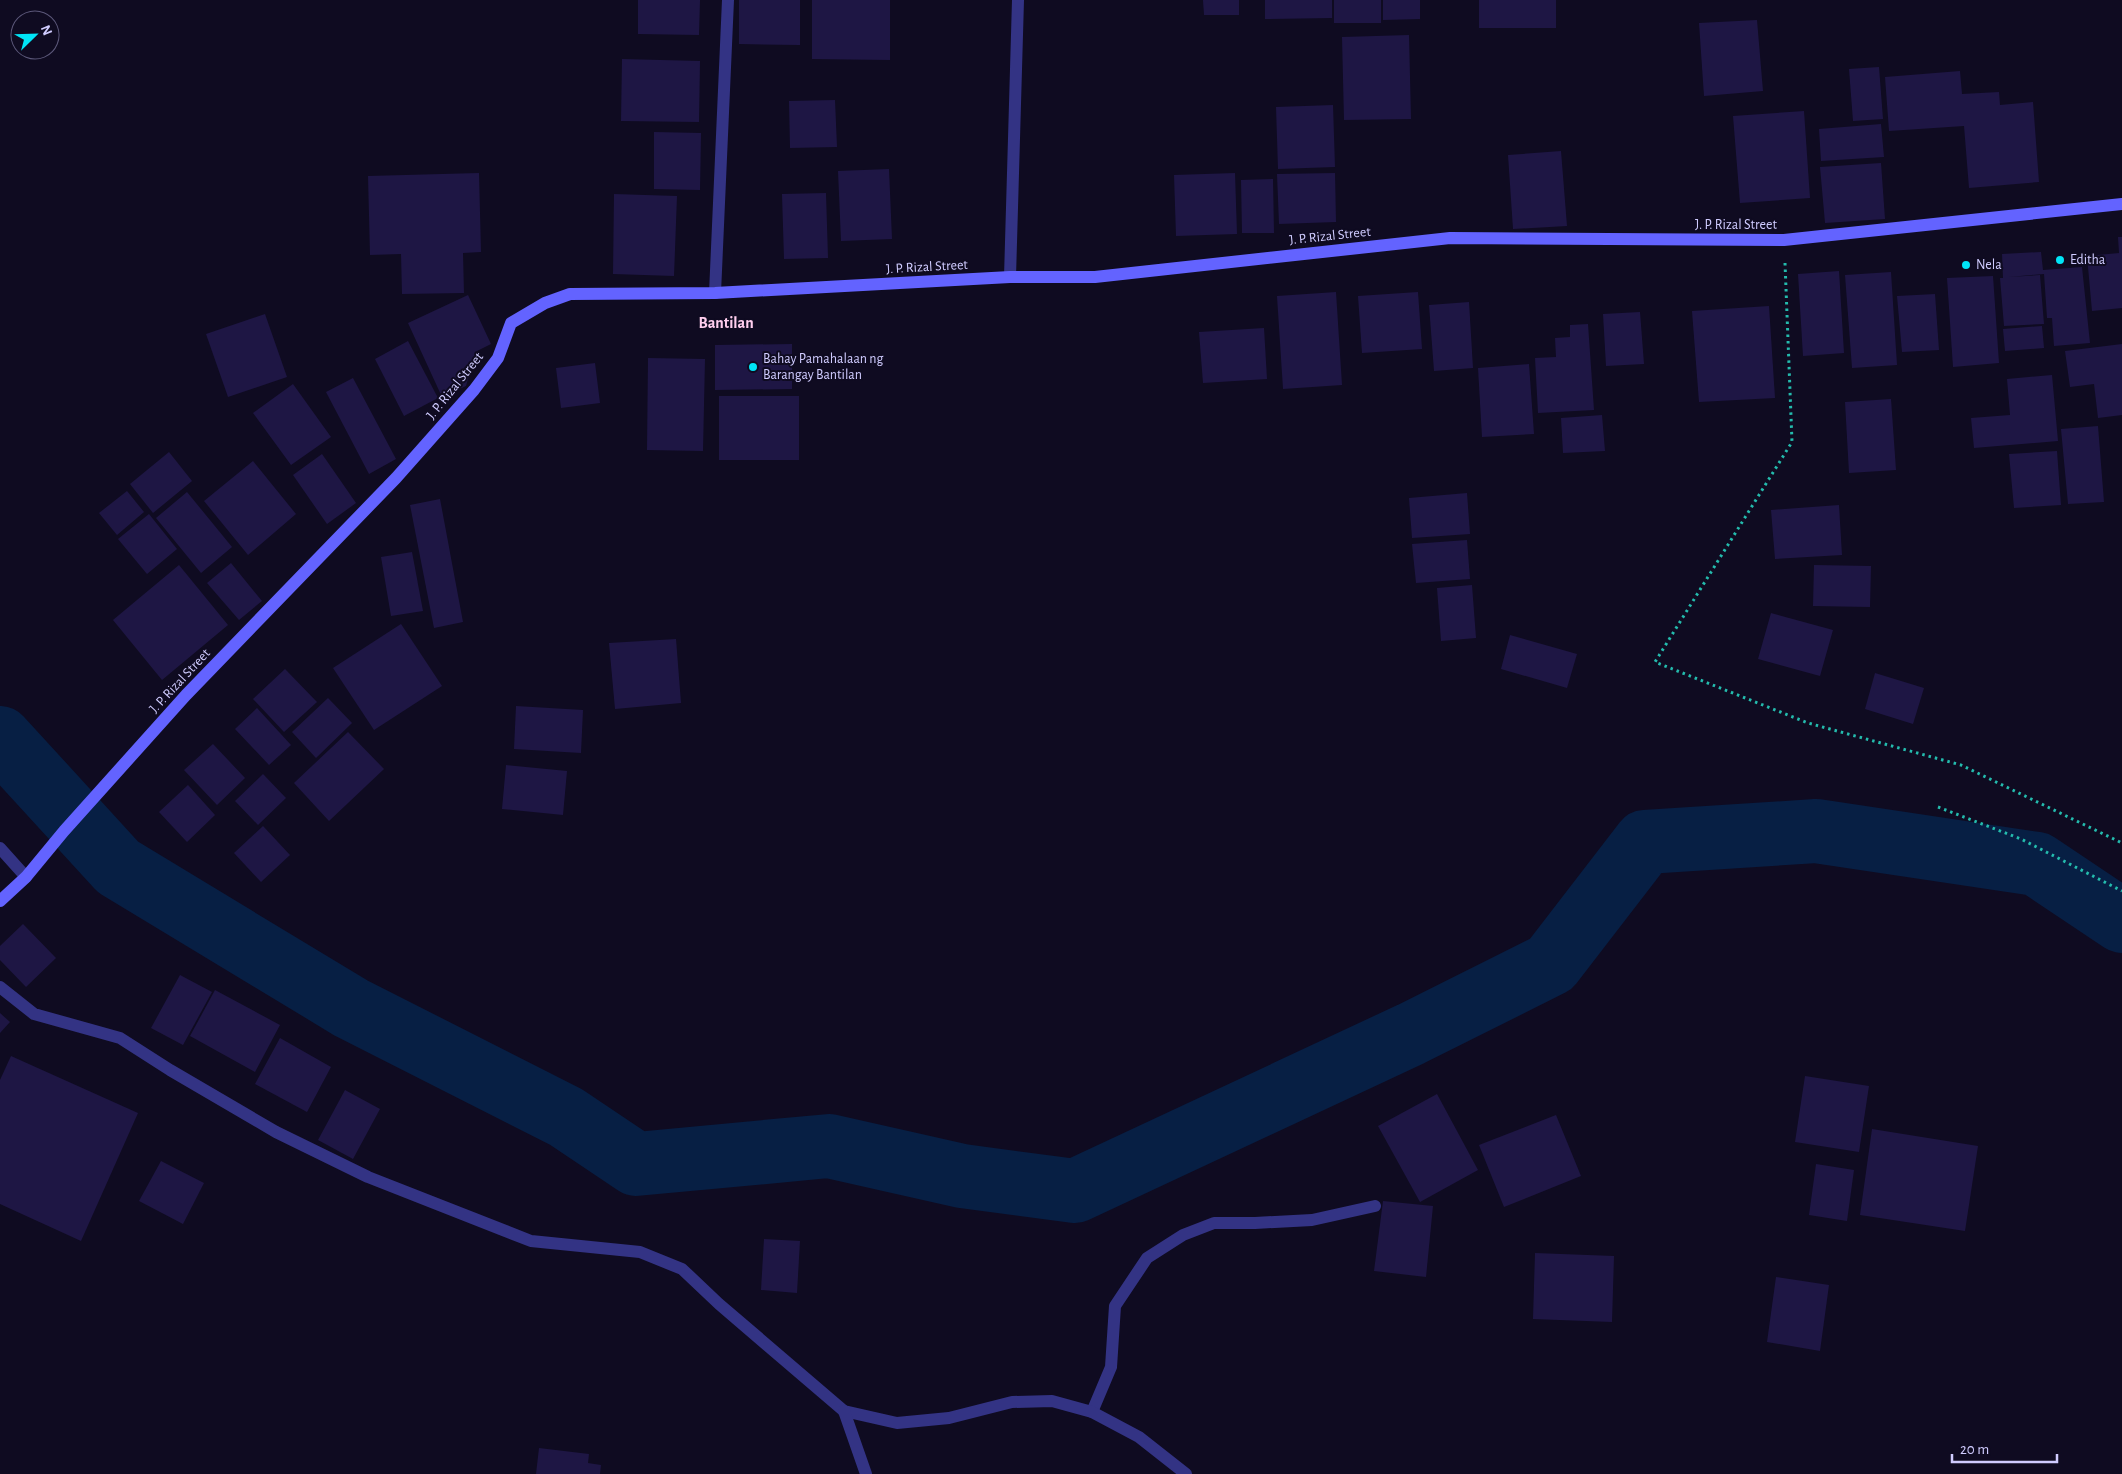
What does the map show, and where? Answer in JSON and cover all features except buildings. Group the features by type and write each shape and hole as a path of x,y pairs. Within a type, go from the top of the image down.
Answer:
{"street":[{"path":"715,293 728,0"},
{"path":"1010,277 1018,0"},
{"name":"J. P. Rizal Street","path":"0,901 26,877 186,695 403,471 474,390 498,358 511,323 545,303 570,294 715,293 1010,277 1095,277 1450,238 1784,240 2122,204"},
{"path":"0,848 26,877"},
{"path":"0,987 34,1014 120,1038 170,1070 276,1132 368,1177 531,1241 640,1252 682,1269 718,1304 844,1412 897,1423 949,1418 1012,1402 1052,1401 1092,1412 1139,1437 1186,1474"},
{"path":"1092,1412 1111,1367 1115,1306 1147,1258 1183,1235 1214,1223 1312,1220 1375,1206"},
{"path":"844,1412 866,1474"}],"path":[{"path":"1784,240 1792,442 1655,662 1808,723 1961,765 2122,843"},
{"path":"1938,807 2021,839 2122,890"}],"waterway":[{"path":"0,738 118,867 351,1008 566,1117 636,1164 829,1146 962,1176 1075,1191 1411,1034 1551,964 1645,842 1816,831 2037,864 2122,921"}],"place":[{"name":"Editha","path":"2060,260"},
{"name":"Nela","path":"1966,265"},
{"name":"Bahay Pamahalaan ng Barangay Bantilan","path":"753,367"}],"district":[{"name":"Bantilan","path":"726,323"}]}
